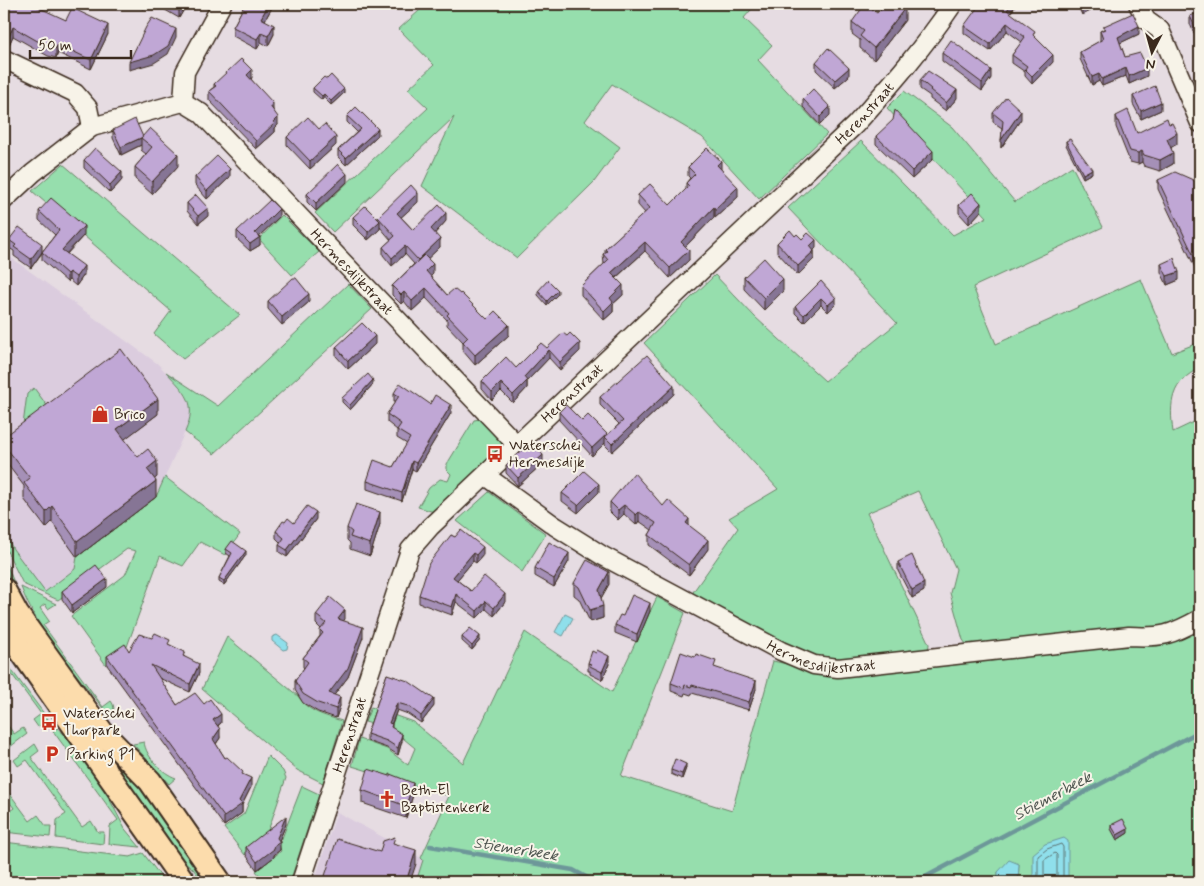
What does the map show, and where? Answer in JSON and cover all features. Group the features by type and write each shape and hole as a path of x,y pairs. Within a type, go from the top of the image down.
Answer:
{"main road":[{"path":"7,609 184,882"},
{"path":"7,609 102,732 150,781 172,810 192,844 220,882"}],"street":[{"path":"4,200 33,173 92,127 183,102 185,72 222,4"},
{"name":"Herenstraat","path":"301,882 405,560 430,527 856,125 913,59 953,4"},
{"path":"1138,4 1146,20 1160,30 1200,123"},
{"path":"4,60 75,93 88,108 92,127"},
{"name":"Hermesdijkstraat","path":"183,102 201,113 517,445"},
{"name":"Hermesdijkstraat","path":"486,476 555,526 603,556 781,651 814,665 838,668 1129,636 1156,638 1176,632 1200,619"}],"shaded area":[{"path":"10,257 158,364 181,388 191,405 191,418 156,497 77,557 75,569 44,593 13,549 4,532 4,263"},
{"path":"337,812 423,859 416,882 314,882"}],"green space":[{"path":"414,4 756,4 744,18 772,45 758,60 827,134 759,199 702,137 612,84 585,121 620,147 594,182 517,258 422,186 454,117 333,232 315,213 428,108 408,89 434,65 399,29 420,10"},
{"path":"904,91 952,127 1015,202 1072,166 1103,227 973,287 996,344 1141,279 1172,353 1200,342 1200,368 1190,374 1178,386 1174,394 1171,411 1173,432 1194,422 1200,430 1200,615 1176,629 970,649 963,640 950,593 956,569 918,491 867,513 929,644 928,654 825,663 693,599 693,592 738,528 729,518 778,489 644,343 715,275 755,317 825,381 897,323 788,208 861,141 953,235 987,217 887,108"},
{"path":"63,164 240,315 183,359 154,334 171,311 32,191"},
{"path":"282,215 319,252 292,275 259,239"},
{"path":"348,284 372,309 214,454 185,432 190,413 188,399 166,372 218,406"},
{"path":"34,388 54,415 23,425 27,394"},
{"path":"480,419 501,439 502,445 498,452 434,512 418,507 429,488 440,479 448,481 451,474 447,470 447,464 474,420"},
{"path":"165,477 240,534 225,555 200,542 183,566 160,556 125,652 106,665 71,616 125,575 136,551 127,549 58,600 23,584 4,545 4,532 13,549 45,592 75,569 77,557 156,497"},
{"path":"489,492 546,534 522,572 457,521"},
{"path":"4,558 24,607 10,583"},
{"path":"21,587 56,604 48,609 45,604 40,608 49,621 43,625 103,707 111,701 114,709 111,715 109,716 48,637 37,620"},
{"path":"657,597 685,613 621,776 732,811 773,661 820,671 1120,641 1167,644 1200,626 1200,882 1018,882 1019,864 998,872 998,882 512,882 446,877 441,882 416,882 423,860 421,858 449,796 352,766 359,739 387,749 408,765 415,748 393,730 365,722 371,707 413,722 463,763 525,632 612,692"},
{"path":"227,637 298,696 306,706 317,713 342,721 323,783 297,770 202,689"},
{"path":"32,651 109,747 210,882 203,882 193,869 172,850"},
{"path":"10,668 48,719 38,727 33,720 41,714 8,669"},
{"path":"4,720 14,734 23,728 27,734 6,750 4,742 10,737 4,728"},
{"path":"57,728 72,741 97,775 125,829 140,847 109,844 110,826 118,820 53,731"},
{"path":"144,742 145,748 155,764 176,778 169,784 133,744"},
{"path":"35,744 39,751 31,757 82,827 91,821 98,832 104,832 103,844 56,838 57,820 66,814 27,760 18,766 14,760"},
{"path":"268,756 283,771 286,778 266,837 245,855 224,828 244,814"},
{"path":"4,786 30,821 38,815 46,826 51,826 50,837 4,832 6,814 14,808 4,795"},
{"path":"302,786 319,794 290,882 265,882 256,871 281,851 279,846"},
{"path":"4,842 130,857 143,853 165,882 4,882"}],"water":[{"path":"565,614 573,618 563,636 555,632"},
{"path":"277,635 288,643 287,649 283,650 272,641 272,637"},
{"path":"1064,838 1068,841 1068,882 1033,882 1033,854 1045,844"},
{"path":"1009,860 1019,864 1018,882 998,882 998,872"},
{"path":"479,876 512,882 441,882 446,877"}],"building":[{"path":"4,4 31,4 66,20 72,8 108,25 91,60 58,44 56,48 48,47 13,27 8,38 4,36"},
{"path":"168,4 183,4 179,10"},
{"path":"245,4 269,4 261,18 274,25 268,36 261,33 257,39 233,27"},
{"path":"865,4 877,13 886,4 899,4 905,8 874,48 860,36 864,31 852,22"},
{"path":"980,4 1012,4 1007,10 1035,31 1033,35 1053,55 1032,76 1025,69 1027,66 1012,55 1025,37 1007,23 990,44 964,26"},
{"path":"1200,12 1200,38 1190,16"},
{"path":"1133,13 1139,26 1118,37 1125,57 1140,53 1147,68 1129,76 1126,68 1102,79 1099,74 1092,77 1080,52 1103,39 1100,31 1105,29 1104,26"},
{"path":"152,18 176,29 168,46 154,55 129,62 146,27"},
{"path":"951,40 991,70 982,83 942,53"},
{"path":"828,48 849,68 835,80 816,62"},
{"path":"241,59 252,70 247,75 273,103 270,106 278,117 273,122 275,123 256,141 209,91"},
{"path":"928,71 957,90 946,103 920,80"},
{"path":"331,75 344,89 331,101 324,94 322,96 313,88 324,77 327,79"},
{"path":"1155,86 1161,102 1141,111 1133,96"},
{"path":"813,89 830,107 820,117 803,99"},
{"path":"1006,97 1021,111 1001,140 1003,121 993,113"},
{"path":"356,107 378,129 346,158 338,150 361,129 347,116"},
{"path":"895,110 933,151 912,171 876,136 893,120"},
{"path":"1128,110 1137,133 1167,118 1169,124 1172,123 1177,133 1167,139 1173,153 1160,160 1144,155 1142,151 1138,153 1130,151 1116,116"},
{"path":"308,117 319,129 325,124 336,137 310,161 287,137"},
{"path":"135,119 143,137 121,147 113,130"},
{"path":"150,128 178,154 152,182 135,167 152,147 141,138"},
{"path":"1070,139 1092,169 1083,174 1066,141"},
{"path":"95,148 122,172 110,185 84,160"},
{"path":"707,148 721,161 717,165 738,187 715,209 714,207 681,242 689,250 670,268 645,242 611,273 623,285 610,298 613,302 604,311 581,286 608,260 603,254 607,251 605,249 650,208 638,195 650,184 670,205 689,186 686,183 695,174 688,167"},
{"path":"217,156 230,169 207,191 195,177"},
{"path":"338,164 347,174 316,203 307,194"},
{"path":"1175,172 1200,183 1200,269 1158,180"},
{"path":"411,185 418,193 397,213 413,230 439,205 446,213 431,229 440,239 418,260 405,246 392,258 383,247 395,236 378,217"},
{"path":"972,193 981,203 969,216 959,205"},
{"path":"196,195 208,208 198,216 187,203"},
{"path":"51,198 84,226 62,250 84,266 76,277 69,272 67,274 42,252 59,230 39,211"},
{"path":"270,200 279,209 255,233 260,237 250,244 237,231"},
{"path":"365,206 380,221 368,232 353,217"},
{"path":"19,227 42,244 31,259 14,247 16,245 9,240"},
{"path":"790,230 795,236 797,234 802,239 808,233 816,240 810,246 814,251 798,266 777,243"},
{"path":"424,255 433,264 426,271 447,295 454,289 461,293 487,319 495,311 509,325 475,355 463,342 468,337 447,315 449,313 426,288 412,301 404,292 401,295 392,286"},
{"path":"764,258 783,279 764,298 744,277"},
{"path":"1174,258 1179,272 1167,276 1161,264"},
{"path":"293,278 296,278 309,294 282,317 268,301"},
{"path":"548,280 558,290 547,301 538,291"},
{"path":"821,281 836,298 828,305 821,298 804,315 795,307"},
{"path":"362,323 375,336 348,361 336,347"},
{"path":"563,333 567,336 570,333 580,343 560,362 549,350 524,377 527,381 513,395 501,383 492,392 482,381 506,357 516,368 541,343 547,348"},
{"path":"121,349 158,399 117,429 138,457 148,449 157,461 147,469 156,481 77,541 52,506 46,512 24,483 30,478 4,445 4,437"},
{"path":"647,355 674,386 612,444 605,437 623,421 600,397"},
{"path":"368,374 373,380 350,405 342,398"},
{"path":"400,383 430,404 435,395 451,405 416,463 412,461 402,493 367,481 374,460 393,467 410,438 397,430 401,424 387,414 399,396 394,393"},
{"path":"566,405 582,421 588,415 607,434 592,448 559,412"},
{"path":"531,442 543,455 518,478 506,465"},
{"path":"584,471 599,484 578,505 562,493"},
{"path":"634,473 663,506 668,500 689,519 686,523 708,540 689,565 649,535 656,523 639,512 636,515 624,505 618,510 610,502"},
{"path":"356,504 380,512 370,544 350,537 352,532 347,528"},
{"path":"307,506 316,512 287,550 279,545 284,538 276,531 283,521 285,522 288,518 294,523"},
{"path":"461,530 483,547 476,555 473,553 453,577 471,591 484,576 505,594 494,608 486,601 477,611 456,594 452,607 419,595 429,563 451,535 455,537"},
{"path":"232,541 246,551 224,581 219,578 232,553 226,549"},
{"path":"549,542 569,553 554,579 535,568"},
{"path":"912,555 924,583 912,590 898,562"},
{"path":"587,560 609,572 599,590 603,606 590,610 579,587 574,583"},
{"path":"96,565 107,579 72,605 62,591"},
{"path":"632,595 650,603 637,634 615,625 620,615 623,616"},
{"path":"330,597 345,610 338,619 363,627 348,668 329,693 340,697 336,709 318,703 303,694 295,681 308,662 303,658 323,633 320,630 326,623 316,615"},
{"path":"470,628 480,636 472,646 462,637"},
{"path":"155,633 170,640 168,644 185,652 183,656 199,664 190,684 151,665 177,705 195,693 204,704 210,699 221,714 213,720 220,729 213,739 225,758 227,757 243,772 242,774 251,778 239,801 242,804 224,817 107,656 125,644 129,651 139,634 152,638"},
{"path":"597,650 609,656 602,672 588,663 592,651 596,653"},
{"path":"681,652 695,657 696,654 716,661 714,667 756,681 749,702 692,685 691,687 685,685 684,688 671,683"},
{"path":"387,674 408,681 434,699 421,716 408,706 397,703 389,723 392,724 391,727 402,734 398,748 387,741 367,734"},
{"path":"675,759 686,764 682,774 671,770"},
{"path":"368,769 390,776 390,774 413,783 406,806 362,790"},
{"path":"1200,776 1200,786 1198,787 1195,777"},
{"path":"286,816 277,838 280,842 257,862 246,847"},
{"path":"1123,819 1128,829 1117,835 1111,825"},
{"path":"395,837 393,843 416,850 406,882 323,882 337,839 380,852 383,841"}],"waterway":[{"name":"Stiemerbeek","path":"916,882 1200,731"},
{"name":"Stiemerbeek","path":"430,846 573,870 595,882"}],"place":[{"name":"Brico","path":"100,414"},
{"name":"Waterschei Hermesdijk","path":"495,454"},
{"name":"Waterschei Thorpark","path":"49,722"},
{"name":"Parking P1","path":"52,754"},
{"name":"Beth-El Baptistenkerk","path":"387,799"}]}
